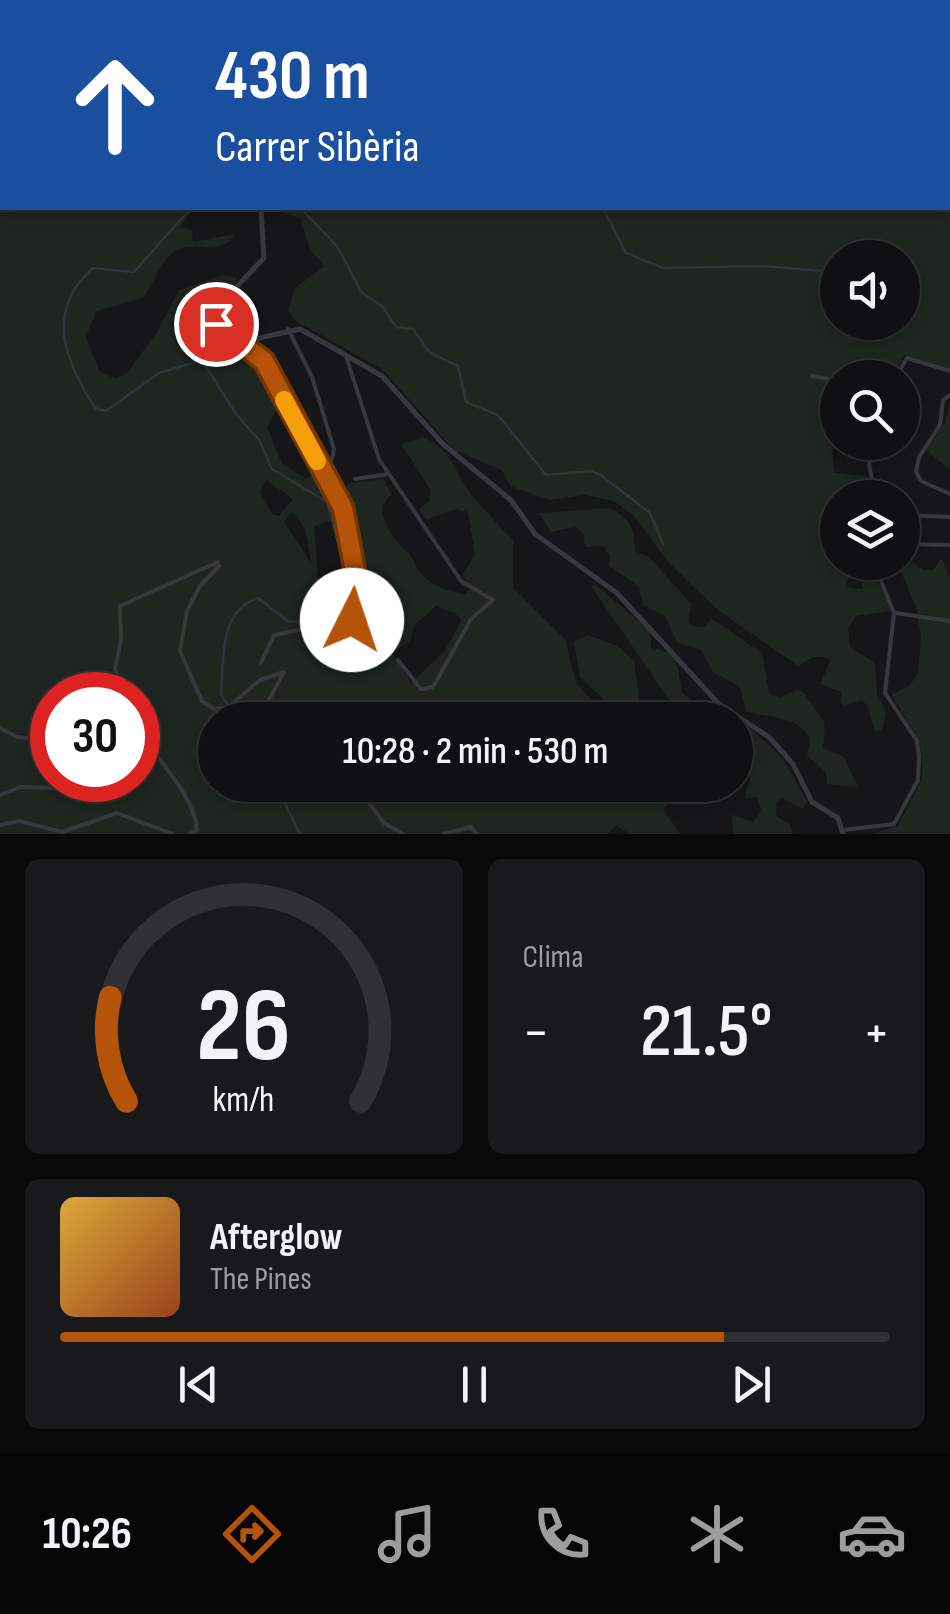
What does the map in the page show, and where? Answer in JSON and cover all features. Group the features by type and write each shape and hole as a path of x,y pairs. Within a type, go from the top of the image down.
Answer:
{"street":[{"path":"261,210 264,258 216,308 217,329 265,363 343,508 360,610 344,623 274,635 261,663"},
{"path":"217,322 236,335 256,339 270,338 288,329 302,330 382,376 437,438 510,500 536,534 618,593 718,703 770,738 793,764 812,802 835,815 843,832 894,824 920,772 917,741 893,708 885,687 894,614 881,580"},
{"path":"288,329 312,377 334,449 332,459 321,467"},
{"path":"346,356 375,450 389,474 461,581 493,600 471,619 433,687 420,689 398,660"},
{"path":"920,362 950,372"},
{"path":"812,376 820,378"},
{"path":"950,396 941,405 940,425 919,457 916,472 921,481 950,494"},
{"path":"354,480 389,474"},
{"path":"920,516 950,517"},
{"path":"920,544 950,545"},
{"path":"117,672 120,606 219,564 197,590 180,650 204,702"},
{"path":"894,614 950,621"},
{"path":"235,702 260,680 284,672 271,702"},
{"path":"0,728 30,738"},
{"path":"160,758 196,822 196,830 190,834"},
{"path":"0,795 30,787"},
{"path":"369,802 384,823 403,834"},
{"path":"0,826 22,821 62,832 117,813 173,834"},
{"path":"443,834 471,827 476,834"}],"shaded area":[{"path":"0,210 193,210 180,227 192,230 193,242 235,234 223,245 175,251 165,260 143,298 96,311 86,338 100,372 116,379 127,373 157,332 179,290 222,275 236,277 235,287 191,313 173,336 186,342 214,331 260,359 280,402 267,427 282,464 306,479 320,472 335,496 350,483 384,479 391,494 382,506 391,533 426,578 466,594 470,589 463,574 475,555 468,512 456,509 427,519 419,510 429,501 431,490 401,444 422,437 438,446 474,498 513,541 513,588 565,639 576,683 594,702 198,702 198,802 669,802 663,809 680,834 630,834 616,826 607,834 0,834","holes":["266,480 293,499 279,516 272,514 260,492","290,513 296,515 306,531 311,563 284,522","333,520 351,597 346,610 320,605 314,526","436,606 456,614 461,621 444,652 411,683 392,653 410,641 415,625"]},
{"path":"276,210 950,210 950,370 905,355 902,360 820,360 820,460 833,460 834,473 867,476 868,480 820,480 820,580 848,580 846,587 862,589 863,580 877,580 891,611 856,616 848,628 850,647 875,663 877,695 886,711 883,729 877,732 862,700 844,706 840,702 841,692 820,684 830,662 826,657 813,657 798,666 718,610 668,562 635,517 614,501 585,495 549,500 510,486 502,470 455,451 382,369 294,320 288,310 295,288 325,266 310,250 301,219"},
{"path":"950,399 950,470 926,450 945,423"},
{"path":"610,508 622,516 630,525 635,551 650,558 691,604 688,622 692,626 703,627 712,619 762,653 769,694 781,697 797,690 803,692 825,723 823,748 844,757 858,787 827,784 826,772 807,756 810,738 804,730 789,721 753,713 753,702 744,702 740,687 713,672 701,650 677,643 665,616 643,605 639,587 609,566 610,555 603,546 585,547 584,535 575,527 551,532 539,513"},
{"path":"941,558 950,576 950,834 873,834 898,825 922,779 920,743 892,695 910,685 918,673 921,638 917,610 904,580 920,580 920,568 934,570"},
{"path":"595,584 650,631 651,648 673,658 682,692 693,702 670,702 591,586"},
{"path":"588,635 618,646 634,661 639,702 606,702 580,677 574,642"},
{"path":"753,731 782,757 807,801 803,809 782,798 776,802 777,817 789,824 793,834 733,834 732,815 753,822 761,811 758,797 753,797"}],"waterway":[{"path":"189,210 134,272 93,268 78,284 64,319 64,337 75,372 95,408 106,411 159,373 202,360 236,414 259,440 272,469 327,502 356,607 347,619 289,622 258,598 245,605 236,614 226,639 221,695 226,702"},
{"path":"302,210 337,246 362,293 382,306 396,327 413,329 430,353 458,366 466,402 498,415 546,475 592,471 602,476 650,513 663,544"},
{"path":"604,210 626,253 663,268 763,266 820,271"},
{"path":"284,802 300,834"}],"slow traffic":[{"path":"284,400 317,461"}],"route":[{"path":"216,324 232,341 264,361 343,508 361,603 352,620"}]}
